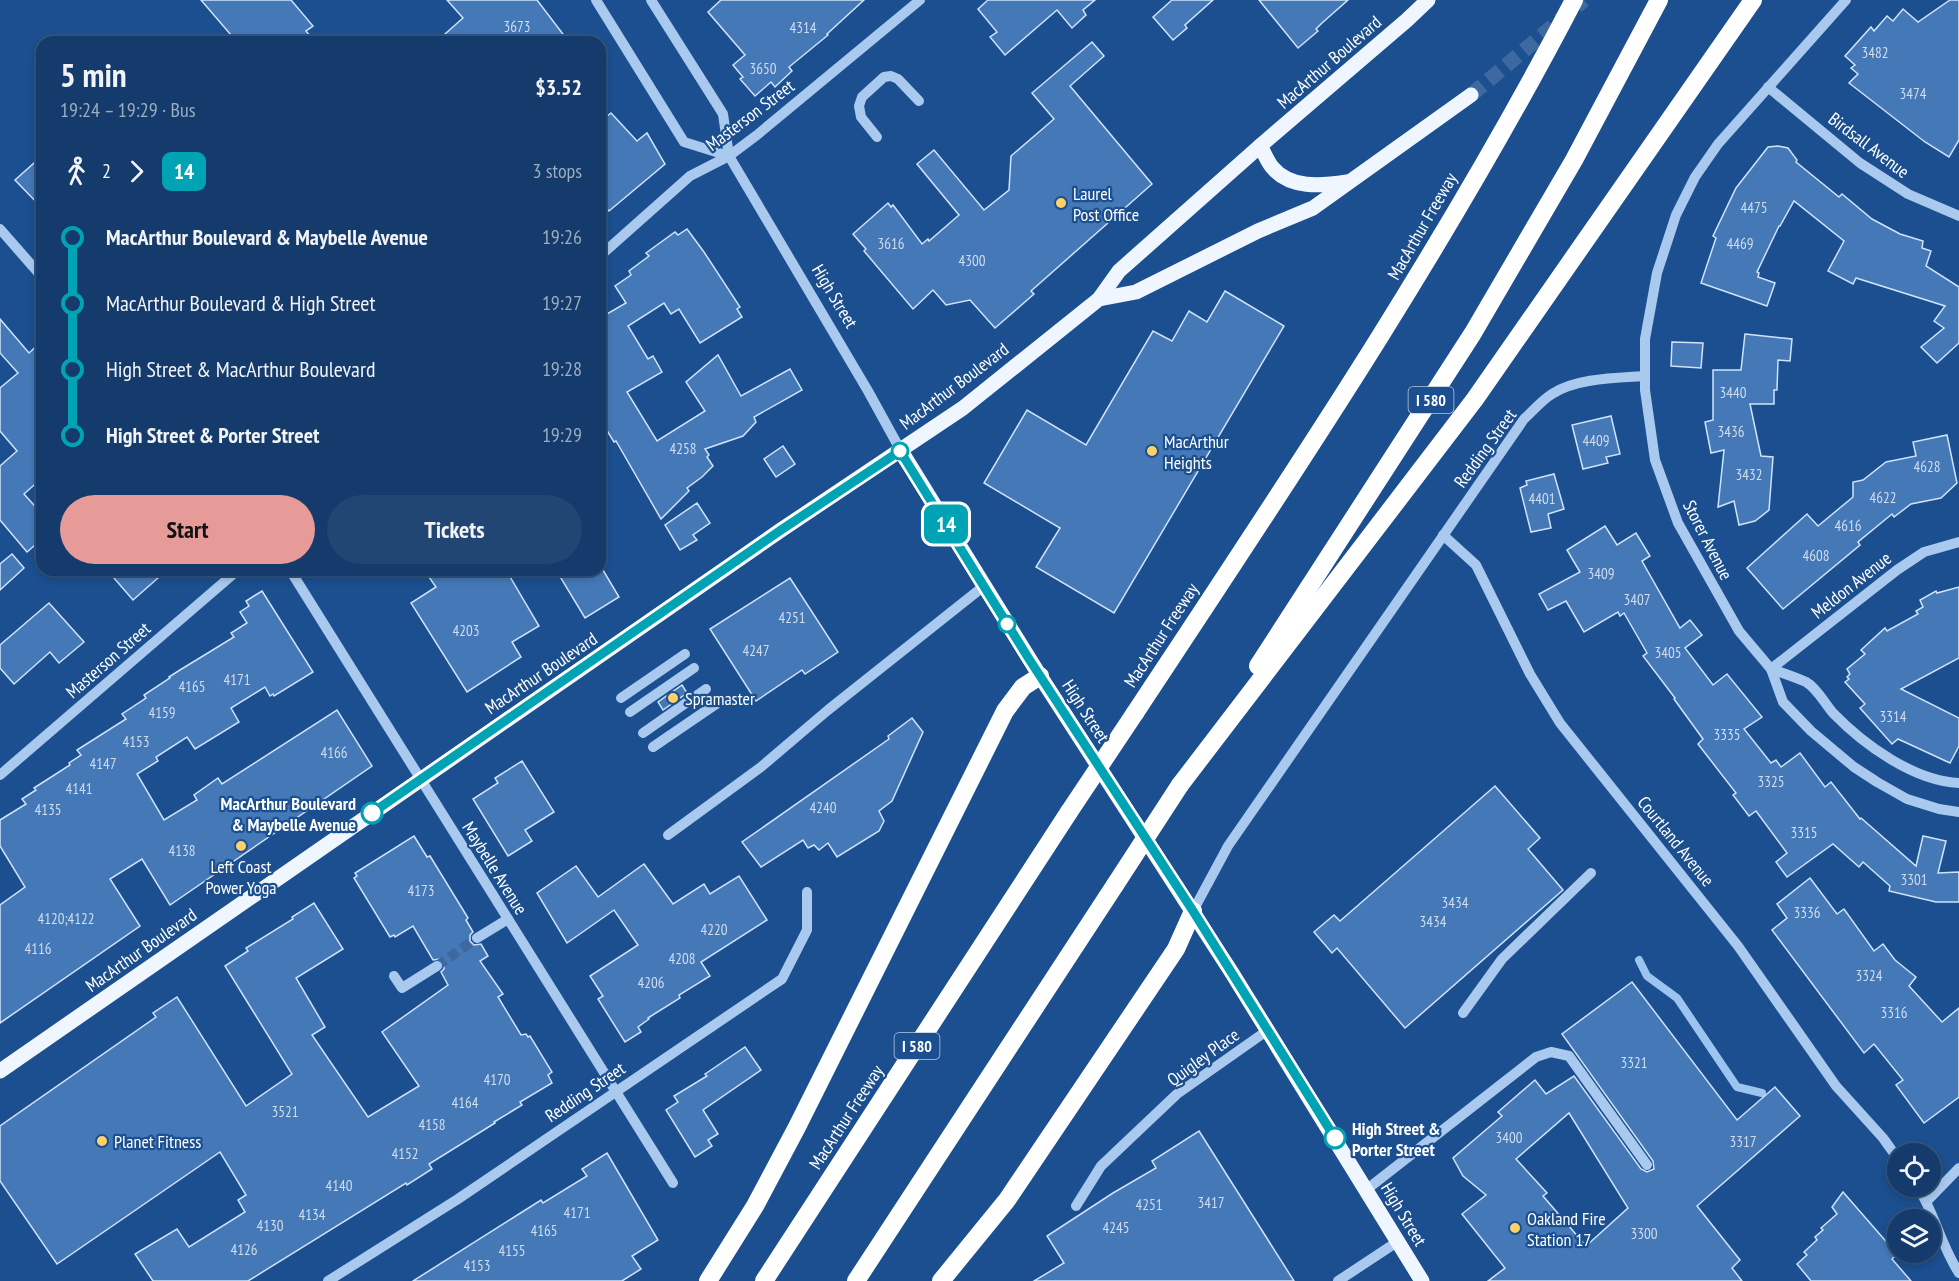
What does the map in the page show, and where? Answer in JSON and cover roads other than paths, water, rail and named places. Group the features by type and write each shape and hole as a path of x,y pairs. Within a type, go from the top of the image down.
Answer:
{"highway":[{"name":"MacArthur Freeway","path":"764,1281 1305,454 1402,301 1503,130 1574,0"},
{"name":"I 580","path":"856,1281 1368,498 1473,333 1574,160 1659,0"},
{"path":"1180,785 1474,399 1753,0"},
{"path":"708,1281 755,1206 797,1127 1005,711 1023,687 1040,676"},
{"path":"941,1281 1007,1200 1176,949 1193,911"}],"main road":[{"name":"MacArthur Boulevard","path":"0,1071 781,530 963,408 1099,299 1119,271 1428,0"},
{"name":"MacArthur Boulevard","path":"1099,299 1136,292 1258,231 1313,208 1471,95"},
{"path":"1260,146 1271,166 1291,181 1318,186 1353,181"},
{"name":"High Street","path":"900,451 1040,676 1268,1030 1422,1281"}],"street":[{"path":"596,0 684,142 729,156"},
{"name":"High Street","path":"651,0 723,114 729,156 868,390 900,451"},
{"name":"Masterson Street","path":"606,251 690,177 729,156 920,0"},
{"path":"1645,376 1645,339 1657,273 1676,215 1695,177 1718,144 1846,0"},
{"path":"877,137 861,117 859,106 862,97 884,77 891,76 898,79 919,101"},
{"name":"Birdsall Avenue","path":"1768,87 1860,163 1908,194 1959,216"},
{"path":"0,229 36,270"},
{"name":"Redding Street","path":"1193,911 1228,846 1524,419 1553,393 1590,381 1645,376"},
{"name":"Storer Avenue","path":"1645,376 1655,460 1678,523 1739,631 1772,669 1783,702 1811,731 1854,768 1907,799 1939,809 1959,812"},
{"name":"Courtland Avenue","path":"1443,535 1476,565 1530,674 1560,723 1738,946 1836,1086 1887,1144"},
{"name":"Meldon Avenue","path":"1772,669 1897,570 1924,552 1959,542"},
{"name":"Masterson Street","path":"0,775 231,576"},
{"name":"Maybelle Avenue","path":"294,576 673,1183"},
{"path":"668,835 761,767 828,710 984,586"},
{"path":"621,698 685,654"},
{"path":"630,712 694,668"},
{"name":"Storer Avenue","path":"1772,669 1808,683 1834,714 1875,750 1910,770 1951,783 1959,783"},
{"path":"643,733 706,688"},
{"path":"652,747 716,704"},
{"path":"1463,1012 1502,959 1591,873"},
{"name":"Redding Street","path":"328,1281 458,1198 782,979 807,930 807,892"},
{"path":"477,938 508,919"},
{"path":"394,976 402,988 437,966"},
{"name":"Quigley Place","path":"1077,1206 1101,1166 1177,1094 1268,1030"},
{"path":"1366,1190 1536,1057 1551,1053 1569,1056 1647,1165"},
{"path":"1927,1201 1959,1168"},
{"path":"1924,1197 1949,1258 1959,1273"},
{"path":"1338,1281 1397,1242"}],"waterway":[{"path":"1639,960 1647,976 1677,998 1737,1087 1762,1093"}],"tunnel":[{"path":"1471,95 1584,0"},
{"path":"437,966 477,938"}],"place":[{"name":"Laurel Post Office","path":"1061,203"},
{"name":"MacArthur Heights","path":"1152,451"},
{"name":"Spramaster","path":"673,698"},
{"name":"MacArthur Boulevard & Maybelle Avenue","path":"372,813"},
{"name":"Left Coast Power Yoga","path":"241,846"},
{"name":"High Street & Porter Street","path":"1335,1138"},
{"name":"Planet Fitness","path":"102,1141"},
{"name":"Oakland Fire Station 17","path":"1515,1228"}]}
